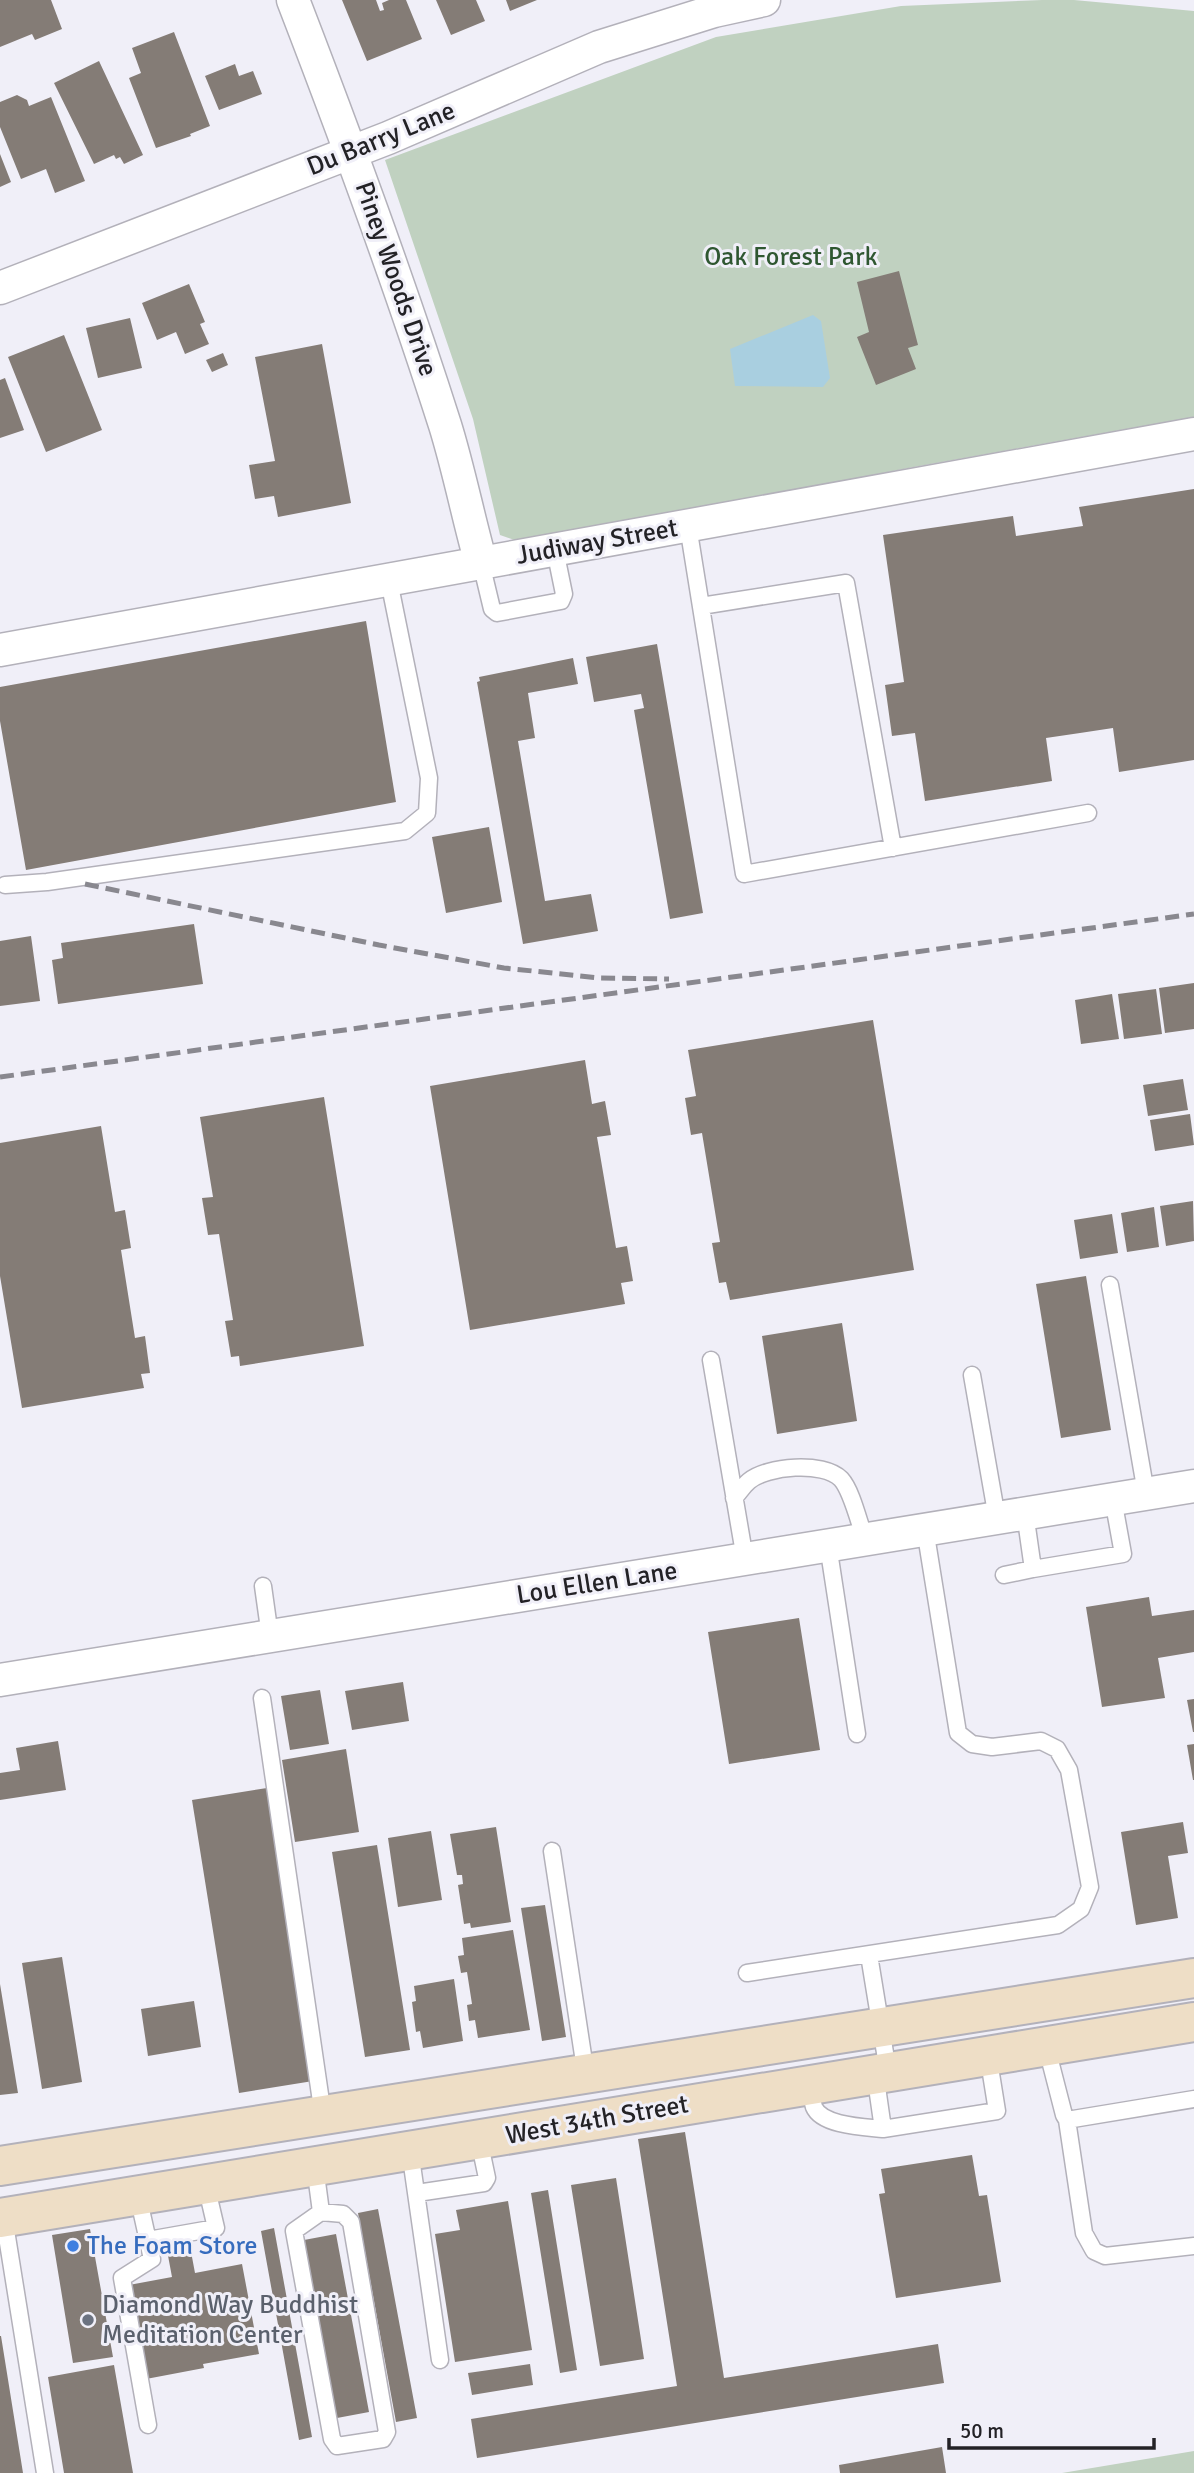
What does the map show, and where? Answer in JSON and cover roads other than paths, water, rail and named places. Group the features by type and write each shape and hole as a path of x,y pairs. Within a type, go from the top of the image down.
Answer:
{"main road":[{"name":"West 34th Street","path":"0,2166 1194,1978"},
{"name":"West 34th Street","path":"2,2218 1194,2022"},
{"path":"515,2087 523,2132"},
{"path":"172,2140 193,2187"}],"street":[{"name":"Piney Woods Drive","path":"293,0 352,152 445,427 481,563"},
{"name":"Du Barry Lane","path":"0,289 352,152 599,47 714,11 764,0"},
{"name":"Judiway Street","path":"0,650 1194,434"},
{"name":"Lou Ellen Lane","path":"0,1680 1194,1486"}],"lane":[{"path":"688,526 744,874 1088,813"},
{"path":"481,563 492,609 497,613 561,601 564,594 555,550"},
{"path":"5,885 47,882 405,831 427,813 429,778 389,581"},
{"path":"701,606 846,583 893,848"},
{"path":"1110,1284 1146,1493"},
{"path":"711,1360 744,1559"},
{"path":"972,1375 1011,1515 1033,1569"},
{"path":"734,1498 750,1480 785,1468 826,1469 841,1480 864,1539"},
{"path":"1004,1575 1123,1554 1113,1499"},
{"path":"747,1973 1058,1925 1081,1909 1090,1887 1069,1770 1057,1749 1041,1741 992,1747 972,1744 958,1733 925,1529"},
{"path":"828,1545 857,1734"},
{"path":"264,1586 270,1636"},
{"path":"261,1698 324,2117"},
{"path":"552,1852 586,2075"},
{"path":"869,1955 881,2028 883,2129"},
{"path":"1046,2045 1067,2120 1084,2233 1094,2251 1105,2256 1194,2246"},
{"path":"809,2084 814,2107 821,2116 847,2124 883,2129 997,2110 988,2055"},
{"path":"1067,2120 1194,2099"},
{"path":"417,2193 484,2183 487,2178 479,2140"},
{"path":"410,2151 440,2360"},
{"path":"315,2167 321,2211"},
{"path":"148,2240 216,2228 193,2187"},
{"path":"138,2196 152,2259 122,2278 149,2425"},
{"path":"321,2211 343,2214 351,2222 387,2432 383,2439 337,2446 332,2439 294,2231 321,2211"},
{"path":"2,2218 45,2473"}],"water":[{"path":"813,315 821,321 830,378 823,387 735,386 730,349"}],"railway":[{"path":"85,884 504,968 600,978 669,979"},
{"path":"0,1077 1194,914"}],"place":[{"name":"The Foam Store","path":"73,2246"},
{"name":"Diamond Way Buddhist Meditation Center","path":"88,2320"}],"park label":[{"name":"Oak Forest Park","path":"791,257"}]}
